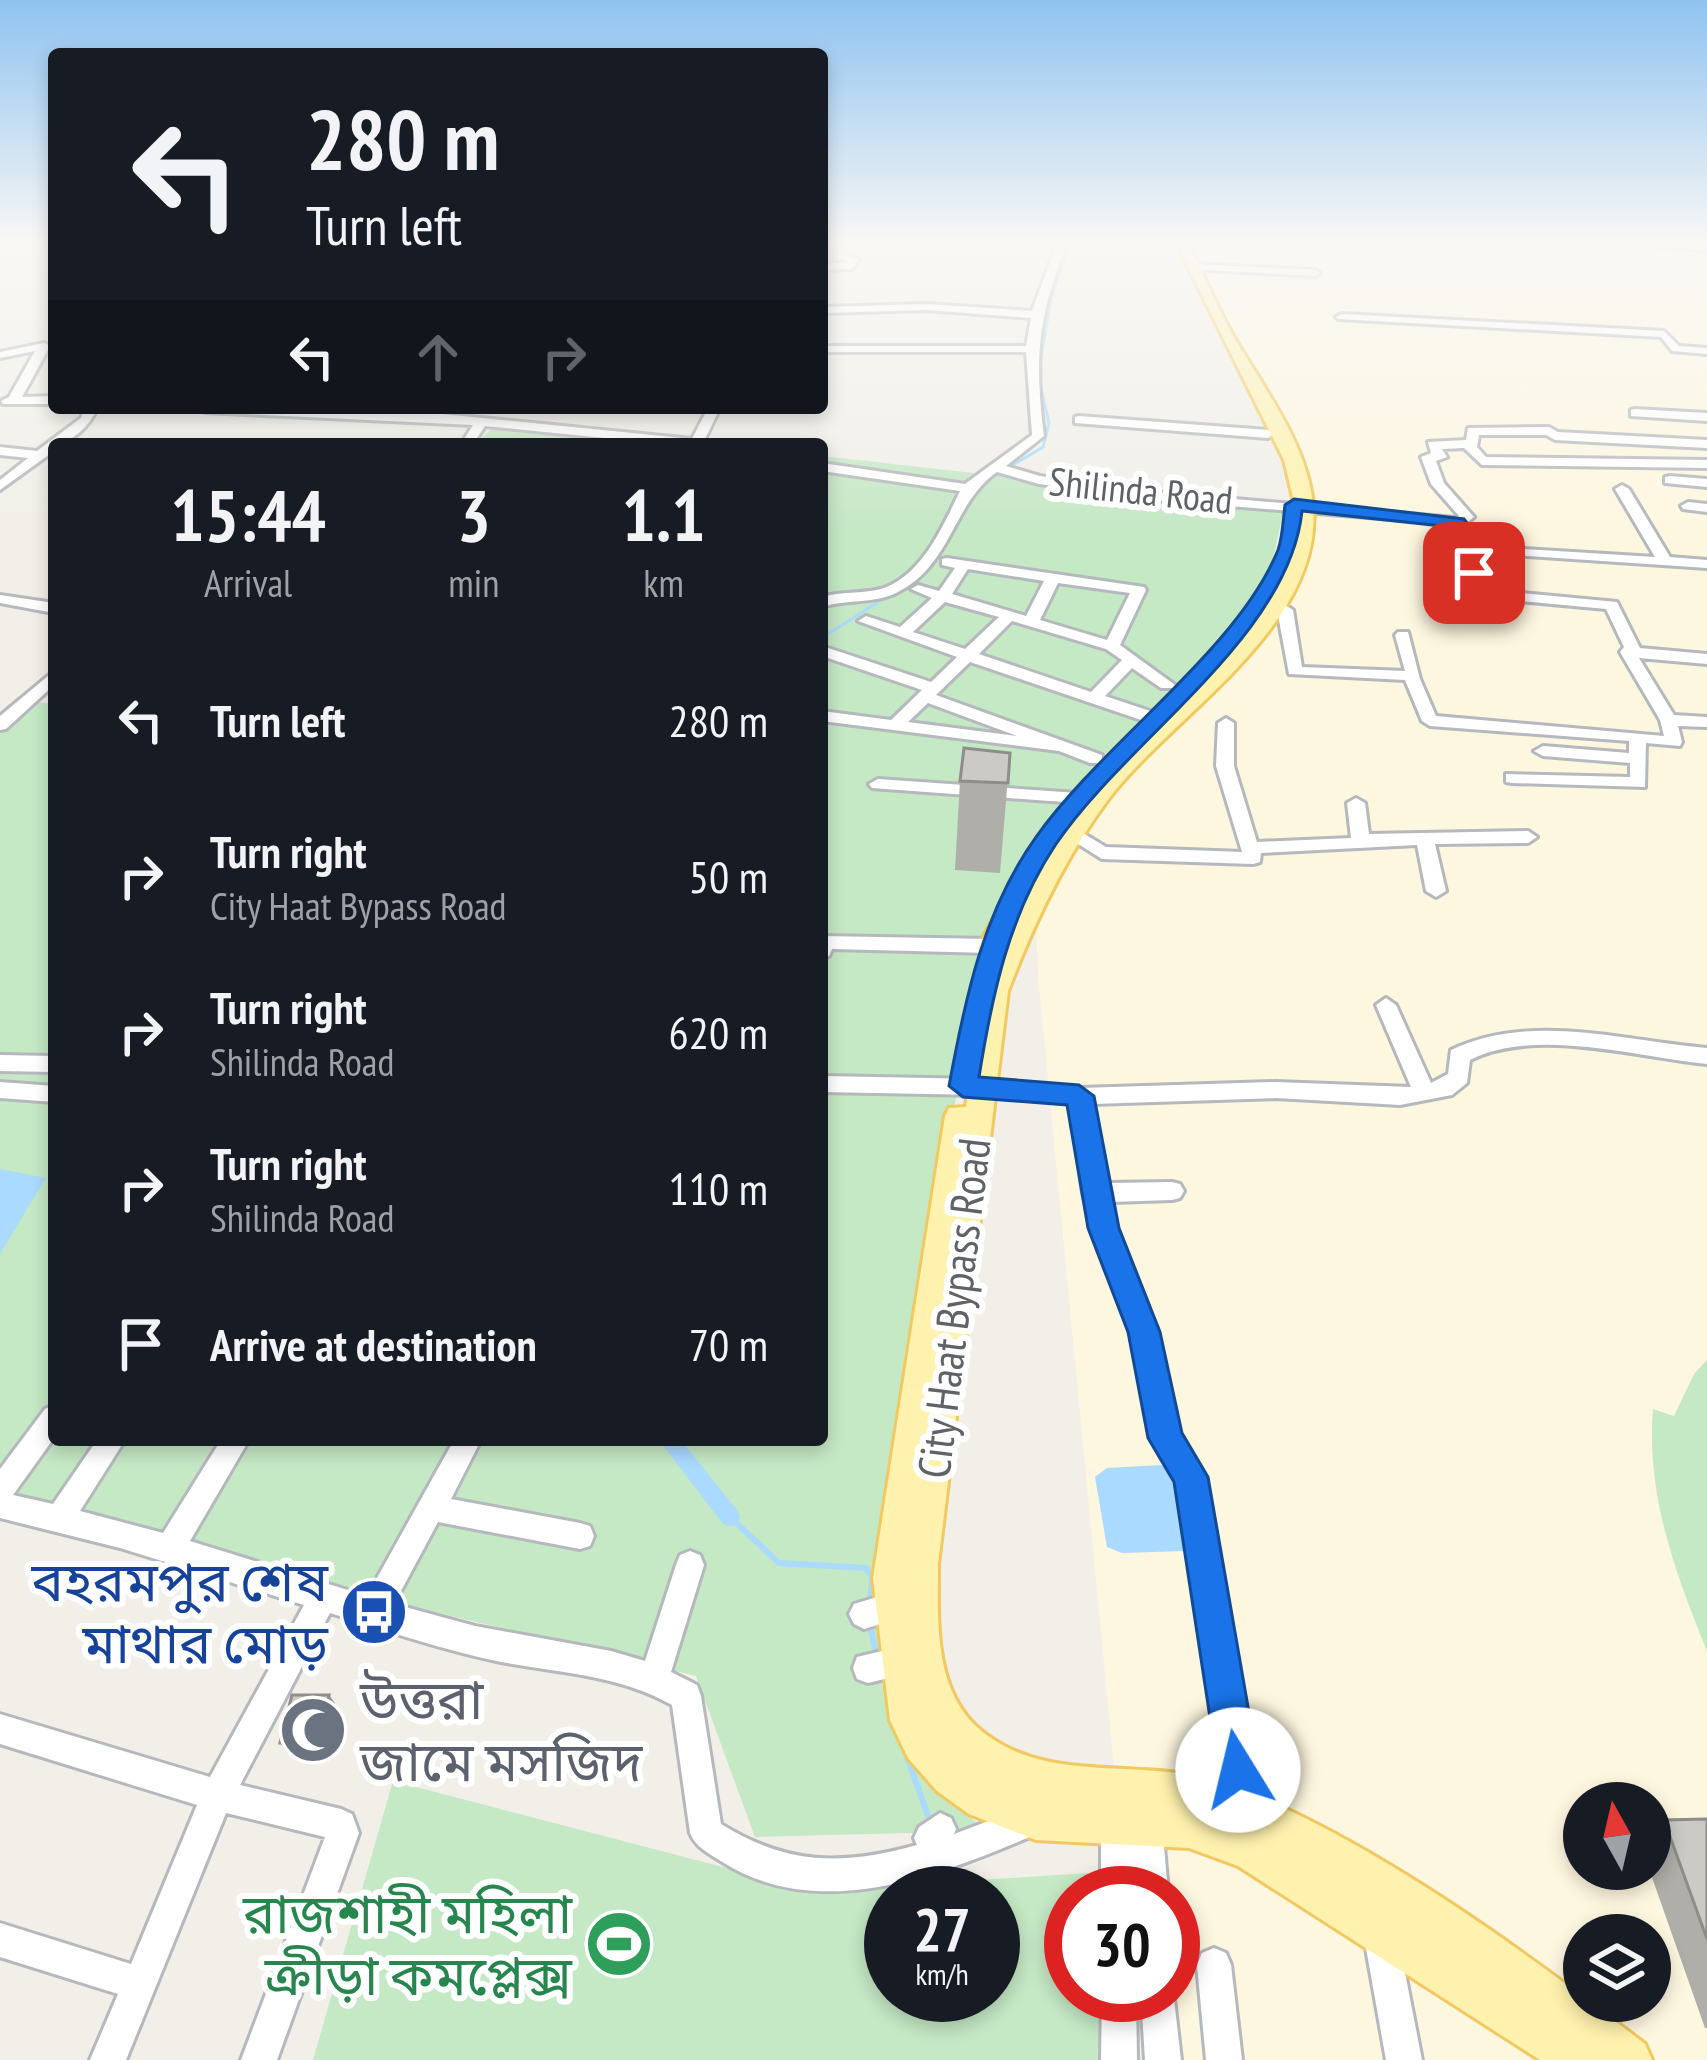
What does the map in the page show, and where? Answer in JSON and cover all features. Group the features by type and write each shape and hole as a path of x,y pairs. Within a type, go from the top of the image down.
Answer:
{"main road":[{"path":"1219,337 1299,505"},
{"path":"1231,337 1264,397 1299,505"},
{"name":"City Haat Bypass Road","path":"1299,505 1289,547 1254,613 1078,799 1043,844 992,946 891,1578 910,1720 922,1744 951,1778 983,1800 1036,1819 1189,1827 1251,1850 1379,1927 1581,2060"},
{"name":"City Haat Bypass Road","path":"1299,505 1301,549 1268,617 1120,772 1073,833 1011,946 995,991 972,1086 920,1564 919,1627 931,1692 958,1737 983,1756 1041,1780 1170,1792 1245,1812 1386,1888 1506,1964 1629,2060"}],"street":[{"path":"828,468 967,488 1002,469 1038,436 1031,337"},
{"path":"1667,337 1676,349 1707,351"},
{"path":"0,355 44,346 7,401"},
{"path":"828,349 1028,349"},
{"path":"7,401 48,400"},
{"path":"1635,413 1707,416"},
{"path":"60,438 88,414"},
{"path":"400,414 647,438"},
{"path":"1079,420 1268,434"},
{"path":"471,438 481,422"},
{"path":"1707,444 1556,436 1549,430 1472,430 1473,444 1433,445 1440,457 1428,457 1438,484 1467,517 1457,523 1477,548 1707,564"},
{"path":"1468,445 1482,461 1707,464"},
{"path":"0,486 48,446"},
{"path":"0,452 36,454"},
{"name":"Shilinda Road","path":"1002,469 1155,496 1299,505 1457,523"},
{"path":"1670,480 1707,483"},
{"path":"828,599 887,593 902,583 932,554 956,517 967,488"},
{"path":"1622,489 1664,560"},
{"path":"1688,506 1707,508"},
{"path":"1477,548 1470,557 1482,594 1612,605 1632,648 1628,652"},
{"path":"946,562 1139,590 1112,646"},
{"path":"904,632 943,596 964,565"},
{"path":"1031,622 1053,578"},
{"path":"918,589 1112,646 1167,685"},
{"path":"0,598 48,607"},
{"path":"1285,610 1295,671 1412,676"},
{"path":"888,724 1009,616"},
{"path":"866,621 1149,722"},
{"path":"1403,635 1412,676 1430,721 1637,737 1676,752 1668,720 1628,652"},
{"path":"1628,652 1707,659"},
{"path":"828,653 1096,760"},
{"path":"966,657 1094,698 1149,722"},
{"path":"1094,698 1131,660"},
{"path":"0,725 45,697"},
{"path":"828,703 888,724"},
{"path":"828,717 1059,746"},
{"path":"1668,720 1707,722"},
{"path":"1073,833 1102,853 1253,858 1225,766 1226,723"},
{"path":"1512,778 1639,783 1637,737"},
{"path":"1543,751 1638,760"},
{"path":"878,784 1078,799"},
{"path":"1356,803 1360,840"},
{"path":"1250,848 1360,840 1528,837"},
{"path":"1424,838 1436,890"},
{"path":"828,942 992,946"},
{"path":"1386,1005 1425,1094"},
{"path":"828,1081 972,1086 1079,1096 1276,1090 1425,1094 1459,1078 1459,1057 1476,1044 1585,1042 1647,1054 1707,1056"},
{"path":"0,1063 48,1064"},
{"path":"0,1090 48,1094"},
{"path":"1079,1096 1095,1193 1144,1332 1166,1438 1191,1477 1245,1812"},
{"path":"1095,1193 1172,1191"},
{"path":"0,1491 48,1425"},
{"path":"59,1517 108,1446"},
{"path":"169,1550 232,1446"},
{"path":"374,1612 465,1446"},
{"path":"0,1505 59,1517 478,1642 656,1676 686,1696 706,1833 731,1852 756,1862 821,1874 920,1865 1036,1819 1041,1780"},
{"path":"431,1508 580,1536"},
{"path":"656,1676 690,1565"},
{"path":"109,2060 217,1795 323,1598"},
{"path":"0,1729 217,1795 341,1825 343,1832 259,2060"},
{"path":"1123,1866 1131,1822"},
{"path":"1131,1822 1143,1866"},
{"path":"1379,1927 1404,2060"},
{"path":"0,1940 141,1984"},
{"path":"1214,1965 1224,2060"},
{"path":"1119,2022 1119,2060"},
{"path":"1160,2022 1163,2060"}],"shaded area":[{"path":"1226,337 1707,337 1707,2060 1143,2060 1139,2022 1200,2022 1200,1866 1123,1866 1038,975 1035,899 1093,818 1287,595 1310,514"}],"green space":[{"path":"492,428 611,438 482,438"},
{"path":"828,457 1284,508 1266,591 1087,785 990,934 942,1165 882,1535 911,1767 986,1831 755,1837 696,1676 0,1505 0,734 36,702 48,703 48,1446 828,1446"},
{"path":"1707,1360 1707,1651 1665,1533 1652,1441 1653,1409 1674,1416 1694,1374"},
{"name":"রাজশাহী মহিলা ক্রীড়া কমপ্লেক্স","path":"393,1781 815,1891 864,1888 864,2022 1020,2022 1020,1877 1044,1876 1044,2022 1112,2022 1111,2060 313,2060"}],"water":[{"path":"0,1169 46,1178 0,1254"},
{"path":"1161,1465 1177,1474 1195,1538 1185,1551 1122,1553 1107,1547 1095,1477 1107,1468"}],"building":[{"path":"964,748 1010,753 1008,783 960,781"},
{"path":"292,1695 329,1695 318,1743 280,1743"},
{"path":"1707,1819 1707,1939 1671,1839 1671,1820"}],"waterway":[{"path":"1039,369 1044,337"},
{"path":"983,483 1043,447 1049,423 1039,380"},
{"path":"828,634 889,595"},
{"path":"674,1446 730,1517"},
{"path":"730,1517 779,1563 866,1568 872,1577 870,1603"},
{"path":"870,1625 876,1654"},
{"path":"905,1751 928,1816"}],"place":[{"name":"বহরমপুর শেষ মাথার মোড়","path":"374,1612"},
{"name":"উত্তরা জামে মসজিদ","path":"313,1730"},
{"name":"রাজশাহী মহিলা ক্রীড়া কমপ্লেক্স","path":"619,1944"}],"route":[{"path":"1238,1770 1191,1477 1166,1438 1144,1332 1103,1228 1079,1096 963,1086 980,988 1012,899 1043,844 1090,782 1254,613 1289,547 1294,505 1457,523 1477,548 1470,557 1474,573"}]}
